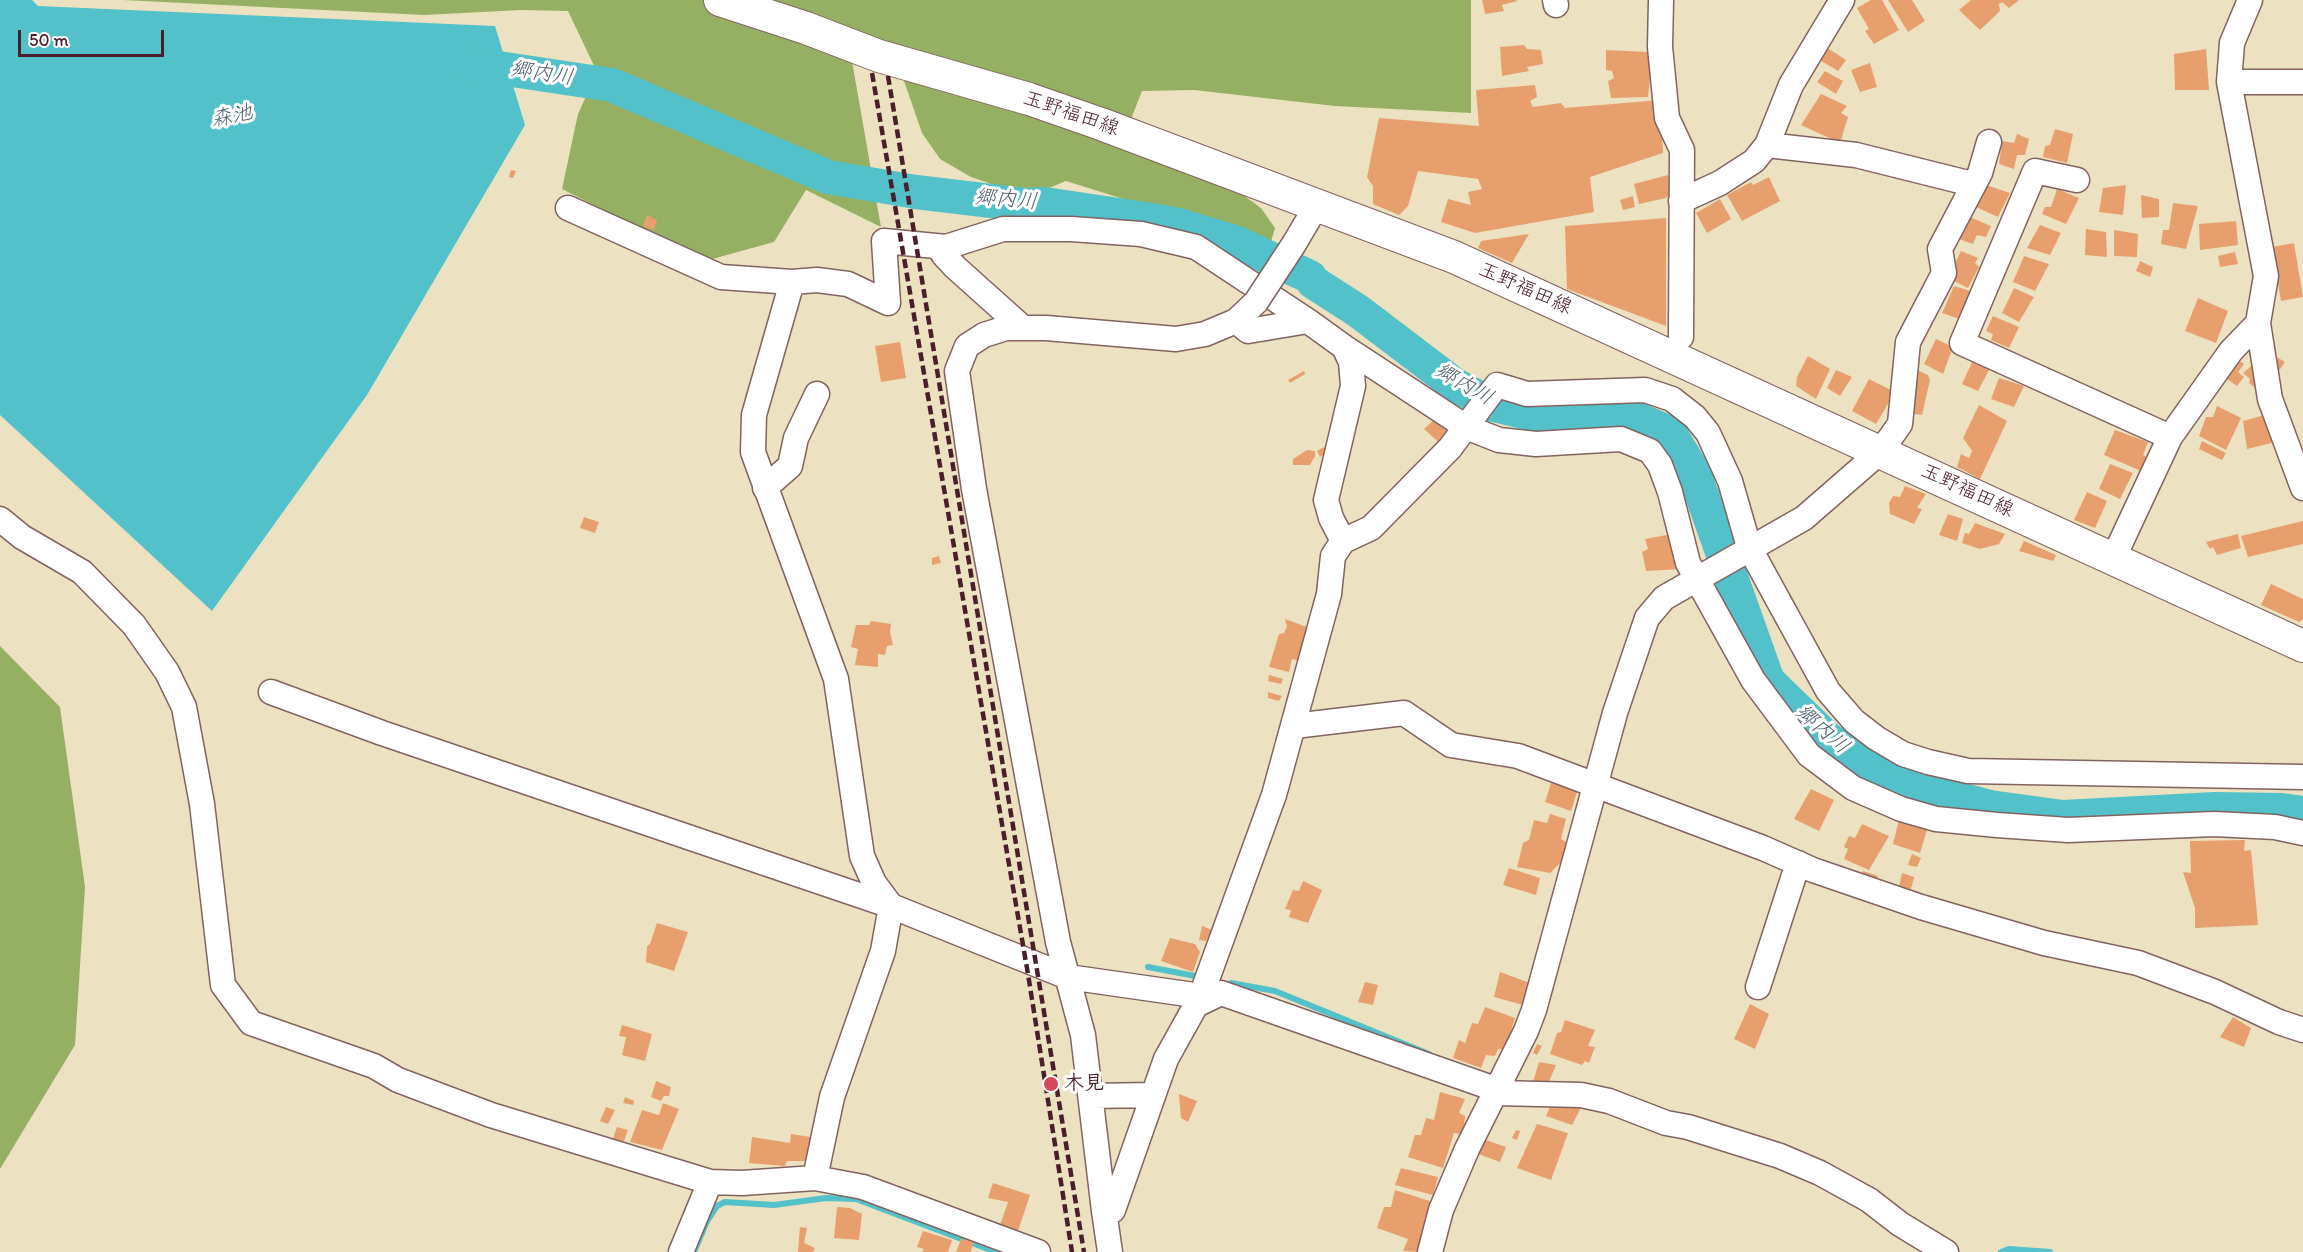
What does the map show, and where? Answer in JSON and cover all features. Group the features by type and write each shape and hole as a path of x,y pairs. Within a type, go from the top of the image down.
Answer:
{"main road":[{"name":"玉野福田線","path":"720,0 806,28 879,56 1029,99 1101,123 1454,257 2303,646"}],"street":[{"path":"1662,0 1660,47 1667,118 1682,150 1681,337"},
{"path":"1681,201 1729,177 1754,160 1767,145 1791,85 1842,0"},
{"path":"2250,0 2232,43 2229,82 2266,276 2258,323 2270,399 2303,488"},
{"path":"2229,82 2303,82"},
{"path":"1430,1252 1442,1210 1462,1160 1534,1010 1594,786 1630,662 1647,618 1664,598 1746,549 1804,518 1881,451 1900,424 1908,342 1944,273 1940,249 1972,184 1980,173 1989,142"},
{"path":"1767,145 1856,155 1972,184"},
{"path":"2077,180 2035,171 1962,343 2170,437"},
{"path":"1110,1252 1083,1035 1058,942 974,489 957,370 967,346 984,335 1006,328 1046,328 1176,339 1205,334 1236,321 1256,302 1317,205"},
{"path":"568,208 720,277 792,282 817,280 848,284 888,303 884,241 946,247 1003,229 1071,229 1141,234 1196,247 1372,366 1468,424 1508,441 1536,444 1622,439 1650,451 1660,465 1670,492 1688,562 1701,575 1752,680 1809,755 1853,788 1901,809 1936,819 2068,830 2214,824 2275,827 2303,833"},
{"path":"946,247 943,254 955,267 1023,328"},
{"path":"792,282 754,415 753,452 836,679 862,856 874,883 891,906 883,951 832,1097 815,1178"},
{"path":"1236,321 1248,331 1308,321"},
{"path":"2113,559 2170,437 2231,351 2258,323"},
{"path":"1343,541 1331,518 1326,500 1353,386 1351,362 1344,347"},
{"path":"1353,386 1372,366"},
{"path":"1104,1211 1113,1210 1166,1059 1199,1000 1274,795 1329,594 1333,556 1343,541 1371,528 1450,448 1497,386 1527,394 1675,388 1708,433 1730,481 1746,549 1828,691 1854,721 1903,754 1968,771 2303,777"},
{"path":"765,488 789,466 795,438 817,394"},
{"path":"0,519 22,537 82,572 134,625 167,672 184,707 202,804 223,985 251,1023 374,1066 398,1080 491,1115 710,1182 742,1183 815,1178 862,1187 1038,1252"},
{"path":"270,692 381,734 891,906 1068,977 1199,1000 1221,993 1497,1091 1591,1097 1610,1101 1666,1124 1688,1127 1780,1156 1820,1173 1869,1200 1900,1224 1946,1252"},
{"path":"1294,726 1404,713 1451,745 1518,756 1921,908 2044,943 2138,963 2303,1030"},
{"path":"1758,987 1798,863"},
{"path":"1090,1096 1153,1095"},
{"path":"681,1252 710,1182"}],"green space":[{"path":"123,0 1471,0 1471,113 1335,106 1194,90 1142,91 1131,119 1207,180 1243,195 1261,208 1275,228 1270,245 1066,181 1037,193 1009,190 971,177 940,159 922,133 902,75 852,61 881,227 806,190 774,242 705,261 562,189 578,114 597,72 568,11 521,10 424,15"},
{"path":"0,646 60,707 85,887 75,1045 0,1169"}],"water":[{"name":"森池","path":"0,0 32,0 38,6 495,26 525,125 367,395 212,611 0,415"}],"building":[{"path":"1482,0 1517,1 1502,5 1504,11 1485,14"},
{"path":"1871,0 1882,0 1899,30 1874,44 1865,31 1869,29 1857,8"},
{"path":"1888,0 1912,0 1925,21 1908,32"},
{"path":"1971,0 2019,0 2009,8 2002,2 1999,4 2000,11 1980,30 1959,10"},
{"path":"1524,45 1527,49 1541,50 1543,64 1527,67 1529,71 1502,76 1500,47"},
{"path":"1826,47 1846,60 1838,71 1818,59"},
{"path":"2206,49 2209,90 2175,90 2174,54"},
{"path":"1606,50 1647,52 1651,68 1648,97 1611,98 1608,81 1614,78 1612,71 1606,70"},
{"path":"1870,63 1877,87 1860,92 1851,70"},
{"path":"1825,71 1843,81 1836,94 1817,82"},
{"path":"1535,85 1537,97 1530,101 1533,107 1561,103 1565,108 1660,100 1663,153 1590,177 1594,212 1475,233 1441,222 1448,199 1471,205 1468,192 1482,189 1478,179 1418,171 1408,206 1399,215 1373,204 1373,186 1367,177 1379,118 1479,126 1476,90"},
{"path":"1821,94 1847,106 1841,113 1848,117 1840,143 1801,125"},
{"path":"2055,129 2073,134 2067,163 2043,157 2045,146 2050,145"},
{"path":"2017,134 2029,139 2025,155 2017,155 2014,169 1999,164 2002,141 2014,143"},
{"path":"511,170 516,171 513,178 509,177"},
{"path":"1668,175 1674,193 1666,198 1639,204 1634,184"},
{"path":"1769,177 1780,201 1742,221 1727,195 1751,182 1753,185"},
{"path":"1986,185 2010,193 1998,217 1976,207"},
{"path":"2126,185 2123,215 2099,212 2103,188"},
{"path":"2057,189 2079,198 2066,224 2042,214 2045,207 2051,207"},
{"path":"2141,195 2159,199 2159,217 2142,218"},
{"path":"1633,196 1635,207 1623,210 1620,200"},
{"path":"1720,199 1731,219 1707,233 1696,213"},
{"path":"2173,203 2198,206 2186,249 2161,244 2163,230 2169,230"},
{"path":"647,215 657,220 654,230 643,226"},
{"path":"1967,216 1991,226 1986,237 1977,235 1973,244 1959,239"},
{"path":"1666,218 1666,326 1567,289 1565,226"},
{"path":"2236,221 2238,245 2200,250 2199,224"},
{"path":"2040,225 2061,233 2050,255 2027,248"},
{"path":"2086,229 2106,232 2107,257 2085,255"},
{"path":"2114,230 2138,234 2137,257 2114,256"},
{"path":"1529,234 1512,263 1478,248 1481,241"},
{"path":"2294,243 2303,297 2281,301 2272,247"},
{"path":"1961,251 1978,258 1975,263 1979,267 1968,288 1948,278"},
{"path":"2235,252 2238,264 2220,267 2218,256"},
{"path":"2024,256 2049,264 2035,291 2013,282"},
{"path":"2140,261 2153,267 2150,277 2136,271"},
{"path":"1954,286 1974,292 1962,320 1942,313"},
{"path":"2014,288 2034,297 2019,322 2002,313"},
{"path":"2198,298 2228,311 2216,343 2185,331"},
{"path":"1993,316 2019,327 2009,348 1991,340 1993,334 1986,331"},
{"path":"1936,339 1953,347 1943,374 1924,364"},
{"path":"900,342 906,378 881,382 875,346"},
{"path":"2268,352 2285,362 2263,394 2249,383 2250,379 2243,373"},
{"path":"1808,356 1830,369 1816,399 1796,386 1797,377"},
{"path":"1973,360 1990,368 1978,391 1962,384"},
{"path":"2238,360 2244,364 2238,372 2244,377 2237,386 2226,378"},
{"path":"1836,370 1852,377 1840,396 1827,388"},
{"path":"1917,370 1928,375 1930,380 1922,415 1908,413"},
{"path":"1304,371 1305,374 1290,383 1288,380"},
{"path":"1999,378 2024,386 2014,407 1991,399"},
{"path":"1869,379 1895,392 1876,424 1852,411"},
{"path":"1979,405 2007,421 1980,479 1957,467 1961,454 1969,458 1972,451 1963,438"},
{"path":"2217,406 2241,418 2226,450 2199,436 2206,417 2213,417"},
{"path":"2265,415 2280,441 2247,449 2243,421"},
{"path":"1437,417 1455,434 1445,448 1424,429"},
{"path":"2115,430 2148,442 2143,455 2148,458 2141,471 2104,455"},
{"path":"2202,441 2226,453 2222,460 2199,449"},
{"path":"1324,447 1328,452 1320,457 1317,451"},
{"path":"1307,450 1315,451 1310,465 1293,465 1293,459"},
{"path":"2110,464 2133,473 2120,499 2099,489"},
{"path":"1905,486 1926,494 1917,508 1922,509 1914,524 1890,514 1889,503 1893,496 1900,497"},
{"path":"2087,492 2107,501 2095,528 2074,520"},
{"path":"1948,514 1963,519 1957,541 1939,535"},
{"path":"584,517 599,522 595,533 580,528"},
{"path":"2303,521 2303,544 2248,557 2241,536"},
{"path":"1975,523 2005,534 1999,544 1980,549 1962,543 1965,533 1969,534"},
{"path":"1672,534 1682,569 1646,571 1642,552 1648,549 1645,539"},
{"path":"2238,534 2241,548 2217,555 2213,547 2210,549 2206,542"},
{"path":"2024,541 2056,555 2053,561 2019,551"},
{"path":"939,556 941,563 932,565 932,558"},
{"path":"2271,584 2303,599 2303,619 2299,622 2261,605"},
{"path":"1285,619 1310,628 1300,661 1292,659 1289,672 1269,667 1279,634 1284,633 1287,627"},
{"path":"871,621 891,624 893,645 887,646 885,655 878,654 878,667 855,665 858,649 851,647 856,625 869,625"},
{"path":"1269,675 1283,679 1281,684 1268,681"},
{"path":"1268,692 1282,696 1279,701 1268,698"},
{"path":"1553,777 1579,786 1571,811 1545,802"},
{"path":"1811,789 1834,800 1819,831 1794,819"},
{"path":"1550,814 1566,819 1561,839 1566,842 1561,862 1550,873 1517,867 1523,843 1529,840 1534,820 1547,823"},
{"path":"1899,820 1927,830 1920,853 1893,844"},
{"path":"1862,824 1889,836 1869,870 1844,859 1848,849 1844,847 1849,836 1855,838"},
{"path":"2245,840 2244,851 2251,850 2258,925 2195,928 2195,908 2183,872 2191,873 2190,841"},
{"path":"1912,854 1921,858 1917,867 1908,865"},
{"path":"1509,868 1540,878 1536,895 1503,885"},
{"path":"1863,871 1878,876 1873,888 1860,882"},
{"path":"1902,873 1914,877 1911,889 1899,887"},
{"path":"1303,881 1322,890 1308,923 1289,917 1291,910 1285,909 1293,890 1299,891"},
{"path":"657,923 688,932 674,971 646,962 647,946 650,944"},
{"path":"1202,926 1212,930 1206,941 1199,940"},
{"path":"1170,938 1195,944 1200,952 1193,972 1161,961"},
{"path":"1500,972 1530,983 1523,1005 1494,997"},
{"path":"1365,982 1378,985 1373,1005 1358,1002"},
{"path":"1750,1004 1769,1014 1755,1049 1734,1039"},
{"path":"1485,1007 1515,1018 1505,1050 1498,1049 1495,1056 1486,1055 1481,1068 1453,1058 1459,1040 1465,1043 1472,1023 1478,1024"},
{"path":"2233,1017 2251,1028 2244,1047 2220,1037"},
{"path":"1565,1020 1595,1030 1588,1046 1595,1047 1589,1063 1585,1061 1582,1065 1550,1054 1557,1033 1561,1032"},
{"path":"622,1025 652,1034 645,1061 622,1055 626,1037 619,1036"},
{"path":"1537,1044 1542,1046 1537,1055 1533,1053"},
{"path":"1539,1062 1556,1065 1548,1084 1533,1082"},
{"path":"656,1081 671,1087 669,1096 664,1096 661,1101 651,1097"},
{"path":"1440,1092 1465,1099 1459,1113 1465,1116 1464,1129 1461,1134 1454,1133 1443,1168 1408,1157 1415,1135 1421,1135 1426,1118 1434,1120"},
{"path":"1179,1094 1197,1101 1188,1122 1181,1118"},
{"path":"625,1097 634,1101 633,1105 623,1103"},
{"path":"1554,1097 1582,1106 1572,1125 1546,1116"},
{"path":"663,1103 679,1109 662,1150 630,1142 642,1110 659,1115"},
{"path":"606,1107 615,1110 608,1124 600,1121"},
{"path":"1537,1124 1568,1133 1551,1180 1517,1168"},
{"path":"617,1127 628,1130 624,1141 613,1139"},
{"path":"1516,1130 1520,1131 1517,1140 1512,1138"},
{"path":"791,1134 811,1137 809,1161 787,1161 785,1166 749,1163 752,1137 790,1143"},
{"path":"1483,1139 1506,1147 1500,1162 1478,1154"},
{"path":"1401,1168 1438,1177 1433,1195 1395,1185"},
{"path":"993,1183 1030,1195 1018,1231 999,1228 1008,1202 988,1198"},
{"path":"1395,1190 1436,1203 1421,1252 1403,1251 1408,1239 1377,1228 1384,1207 1391,1207"},
{"path":"837,1207 850,1208 862,1214 859,1240 834,1238"},
{"path":"800,1227 807,1228 804,1243 815,1248 813,1252 798,1252"},
{"path":"923,1231 952,1240 948,1252 922,1252 924,1249 917,1247"},
{"path":"961,1239 974,1240 971,1252 956,1252"}],"waterway":[{"name":"郷内川","path":"461,67 472,64 612,85 828,177 916,192 1025,205 1045,204 1152,220 1179,225 1238,243 1310,277 1313,282 1358,311 1454,384 1490,404 1544,417 1630,416 1670,433 1694,473 1768,681 1827,738 1875,772 1909,786 1990,807 2063,817 2215,809 2282,810 2303,813"},
{"path":"1148,967 1195,976"},
{"path":"1231,983 1275,991 1429,1054"},
{"path":"694,1252 707,1221 717,1206 725,1202 774,1205 826,1198 856,1199 996,1252"},
{"path":"2001,1252 2009,1249 2050,1252"}],"railway":[{"path":"872,73 1028,974 1072,1252"},
{"path":"888,76 1084,1252"}],"place":[{"name":"木見","path":"1051,1084"}]}
